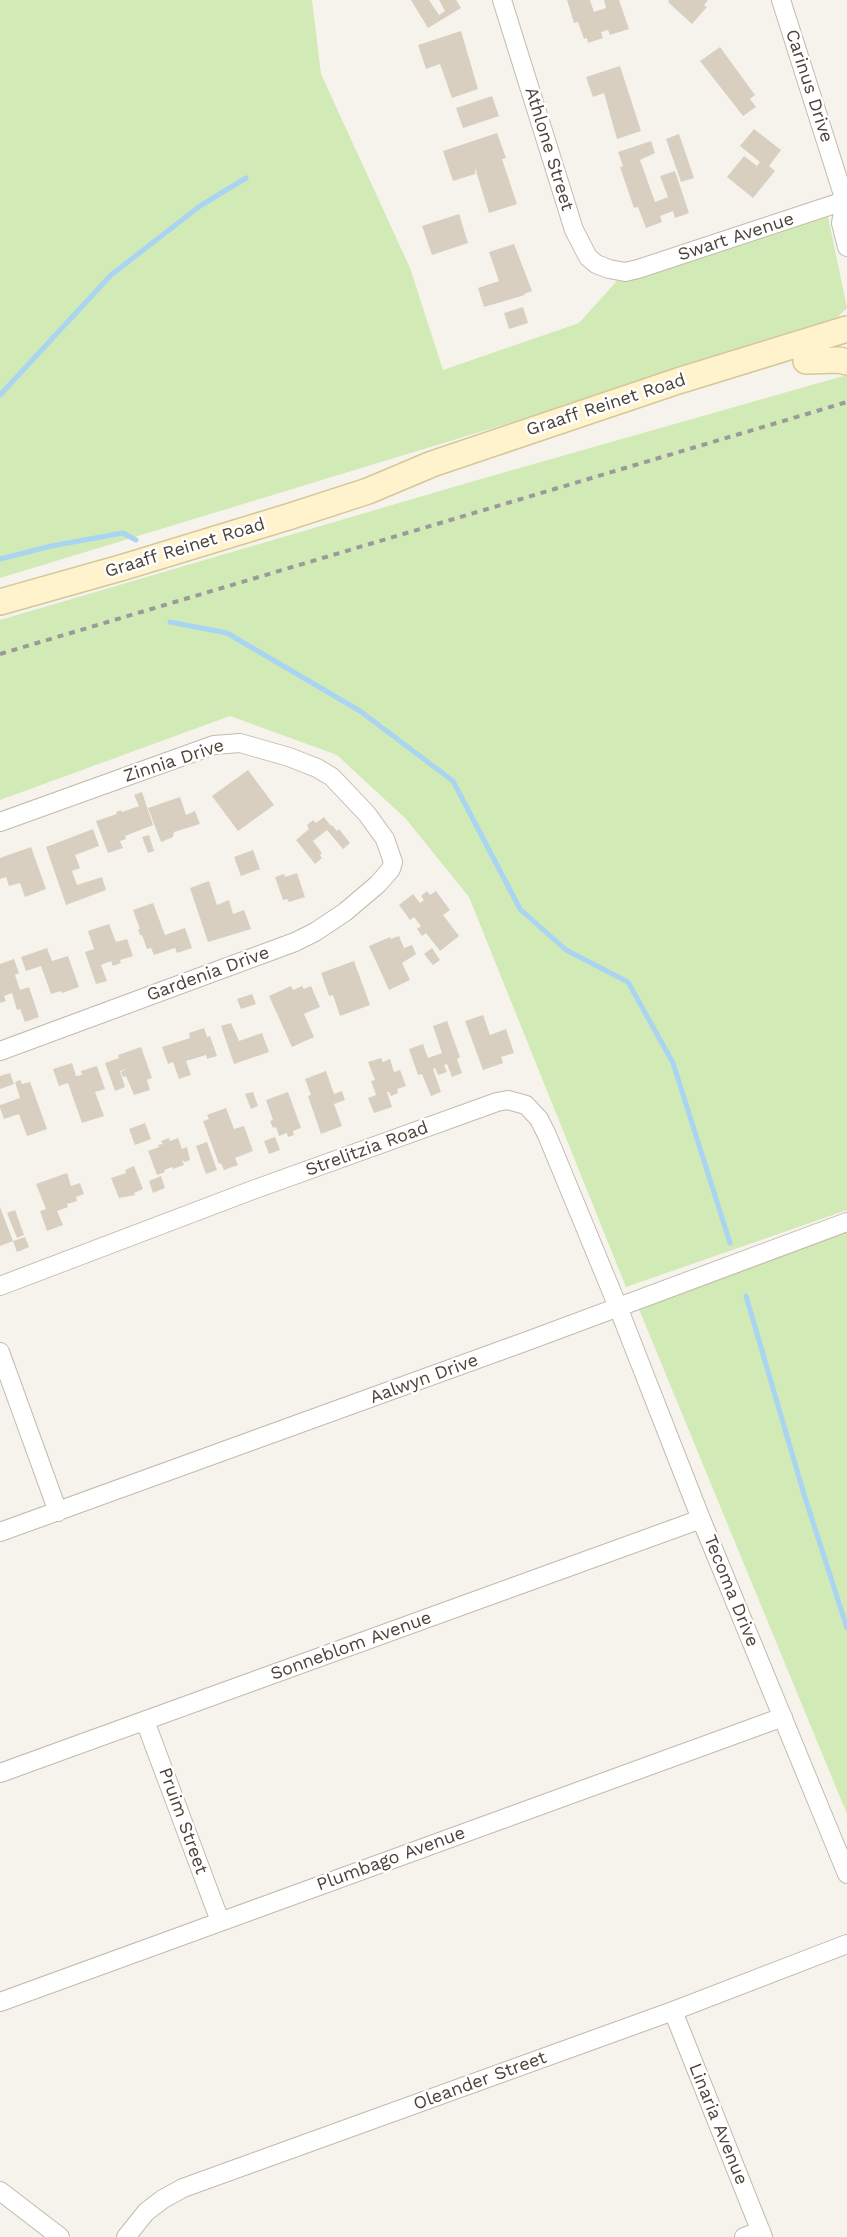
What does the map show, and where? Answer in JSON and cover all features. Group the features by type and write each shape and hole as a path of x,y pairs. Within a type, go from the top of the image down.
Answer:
{"main road":[{"name":"Graaff Reinet Road","path":"0,602 124,567 368,491 432,464 517,435 678,381 847,329"},
{"name":"Graaff Reinet Road","path":"368,491 404,484 847,347"},
{"path":"806,361 839,360 847,362"}],"street":[{"name":"Athlone Street","path":"502,0 574,230 582,247 592,260 609,269 625,272"},
{"name":"Carinus Drive","path":"781,0 846,201 841,223 847,247"},
{"name":"Swart Avenue","path":"625,272 846,201"},
{"name":"Zinnia Drive","path":"0,822 214,744 240,743 289,757 317,768 332,777 367,814 385,839 392,862"},
{"name":"Gardenia Drive","path":"0,1051 295,942 315,932 345,912 378,884 391,869 392,862"},
{"name":"Strelitzia Road","path":"0,1286 250,1192 497,1102 508,1100 526,1105 539,1119 618,1307"},
{"name":"Aalwyn Drive","path":"0,1532 847,1222"},
{"name":"Tecoma Drive","path":"618,1307 701,1519 847,1874"},
{"path":"0,1352 58,1512"},
{"name":"Sonneblom Avenue","path":"0,1773 701,1519"},
{"name":"Plumbago Avenue","path":"0,2002 783,1717"},
{"name":"Pruim Street","path":"145,1721 220,1921"},
{"name":"Oleander Street","path":"126,2237 146,2212 163,2198 184,2188 673,2011 847,1944"},
{"name":"Linaria Avenue","path":"673,2011 762,2234"},
{"path":"0,2191 60,2237"},
{"path":"744,2237 762,2234"}],"green space":[{"path":"0,0 312,0 321,74 410,268 443,370 579,323 625,272 826,207 847,308 828,326 0,578"},
{"path":"847,375 847,1210 626,1287 469,897 406,819 337,755 230,716 0,800 0,620 474,481"},
{"path":"847,1231 847,1814 636,1302"}],"building":[{"path":"411,0 429,0 439,15 445,11 439,0 456,0 461,8 428,28"},
{"path":"567,0 590,0 594,12 606,8 604,0 619,0 629,29 610,35 608,30 601,32 603,38 588,43 587,38 584,39 578,22 574,23"},
{"path":"669,0 708,0 704,5 707,7 692,24 668,2"},
{"path":"461,31 478,89 452,98 440,64 426,69 418,45"},
{"path":"720,47 755,95 750,99 756,107 743,116 700,61"},
{"path":"620,66 641,131 617,139 604,93 593,97 586,77"},
{"path":"492,96 499,116 463,128 456,108"},
{"path":"754,129 781,150 769,166 775,171 753,198 727,177 744,156 757,166 760,162 740,146"},
{"path":"497,133 506,158 502,159 517,204 489,213 475,168 475,174 453,181 443,151"},
{"path":"679,134 694,178 681,182 666,139"},
{"path":"651,141 655,153 640,160 655,202 668,197 660,176 675,171 689,213 675,218 673,211 660,216 662,222 646,228 638,207 634,208 620,167 623,166 618,152"},
{"path":"459,214 468,243 432,255 422,226"},
{"path":"514,244 532,291 525,295 484,307 478,288 499,281 489,252"},
{"path":"523,307 528,323 509,329 504,313"},
{"path":"248,770 274,805 238,831 212,796"},
{"path":"142,792 153,825 125,836 126,839 120,841 123,848 108,853 96,821 117,814 116,812 121,810 122,812 139,806 134,795"},
{"path":"180,797 186,815 195,811 200,824 174,832 173,837 161,842 148,808"},
{"path":"324,817 337,831 339,829 350,843 343,849 327,830 313,841 322,853 320,855 322,858 315,864 296,840 309,829 307,825 313,820 316,823"},
{"path":"93,829 99,846 75,855 80,868 72,871 77,885 102,877 106,890 66,905 46,847"},
{"path":"149,835 154,851 148,853 142,837"},
{"path":"31,847 46,889 25,897 20,883 9,886 6,877 0,879 0,858"},
{"path":"253,850 260,869 241,876 234,857"},
{"path":"297,873 305,897 289,902 287,899 283,900 275,877 284,874 285,877"},
{"path":"209,881 217,905 229,900 233,914 244,910 251,929 208,942 190,888"},
{"path":"427,891 430,895 436,891 450,910 443,915 459,936 440,951 426,933 422,936 417,929 421,926 414,917 410,920 399,905 413,894 420,903 424,900 421,896"},
{"path":"153,903 165,935 185,928 192,948 177,953 175,948 154,955 151,948 147,949 142,935 140,935 138,929 140,929 133,910"},
{"path":"109,924 116,942 127,939 133,956 120,960 121,963 113,966 111,961 101,965 107,981 96,984 85,952 94,949 88,931"},
{"path":"399,936 404,948 412,945 416,954 402,963 410,980 389,990 369,946 390,937 391,939"},
{"path":"47,948 52,961 68,956 79,987 62,993 61,991 51,994 41,966 26,971 21,957"},
{"path":"432,948 440,960 433,965 424,954"},
{"path":"14,959 19,973 15,975 20,990 29,987 39,1017 25,1022 20,1009 17,1010 12,993 4,996 6,1001 0,1003 0,964"},
{"path":"354,961 370,1005 340,1016 333,995 329,996 321,973"},
{"path":"291,986 293,990 302,986 304,989 311,986 320,1007 304,1014 314,1037 292,1047 269,996"},
{"path":"252,994 256,1004 241,1009 237,999"},
{"path":"483,1015 490,1035 506,1029 514,1053 501,1057 503,1063 483,1070 465,1021"},
{"path":"447,1021 460,1057 457,1059 462,1073 452,1077 447,1064 444,1065 447,1072 438,1075 435,1068 433,1069 441,1092 431,1096 422,1074 418,1075 409,1049 423,1044 428,1058 442,1053 433,1026"},
{"path":"231,1023 239,1041 262,1033 269,1052 234,1064 221,1026"},
{"path":"204,1028 207,1037 210,1036 217,1056 207,1059 206,1055 186,1061 191,1075 179,1079 173,1062 168,1064 162,1047 190,1038 189,1033"},
{"path":"141,1047 152,1078 147,1080 150,1090 134,1095 126,1076 123,1077 121,1072 127,1069 120,1071 125,1087 115,1091 105,1063 119,1058 118,1055"},
{"path":"381,1058 383,1062 390,1059 394,1072 400,1070 406,1086 397,1089 398,1093 391,1096 387,1092 392,1107 374,1113 368,1098 376,1095 371,1081 375,1080 368,1062"},
{"path":"72,1063 76,1076 82,1075 81,1071 97,1066 105,1089 95,1092 104,1116 82,1123 68,1083 59,1086 53,1069"},
{"path":"326,1071 334,1094 342,1091 345,1100 334,1104 342,1126 321,1134 308,1096 311,1095 305,1079"},
{"path":"10,1073 14,1084 0,1089 0,1076"},
{"path":"20,1080 22,1084 30,1082 47,1129 27,1136 19,1114 4,1119 0,1108 0,1105 20,1098 15,1082"},
{"path":"253,1092 258,1106 251,1109 245,1094"},
{"path":"288,1092 301,1128 293,1131 294,1135 288,1137 287,1133 279,1136 276,1127 273,1128 270,1121 273,1120 266,1100"},
{"path":"226,1108 234,1129 244,1126 253,1151 235,1158 238,1165 224,1170 221,1163 219,1164 203,1121 209,1119 207,1115"},
{"path":"145,1123 151,1139 135,1145 129,1129"},
{"path":"275,1137 280,1150 269,1154 264,1141"},
{"path":"169,1138 170,1141 178,1138 182,1149 187,1147 190,1160 185,1162 182,1160 184,1165 173,1169 172,1167 157,1175 148,1151 159,1147 158,1145 163,1144 161,1141"},
{"path":"207,1142 217,1170 206,1174 196,1146"},
{"path":"134,1166 143,1189 134,1193 135,1195 119,1198 111,1178 126,1173 125,1170"},
{"path":"67,1173 71,1186 80,1183 84,1194 76,1197 77,1201 67,1204 68,1207 57,1211 63,1225 47,1231 40,1211 46,1209 36,1184"},
{"path":"161,1176 165,1188 153,1193 149,1181"},
{"path":"0,1207 13,1241 0,1246"},
{"path":"15,1210 24,1235 17,1238 7,1213"},
{"path":"25,1237 29,1247 17,1252 13,1241"}],"waterway":[{"path":"0,395 111,275 200,206 246,178"},
{"path":"0,559 51,546 123,533 136,540"},
{"path":"170,622 227,633 360,711 453,781 520,909 566,950 628,982 673,1063 730,1243"},
{"path":"746,1296 803,1491 847,1628"}],"railway":[{"path":"0,654 847,402"}]}
